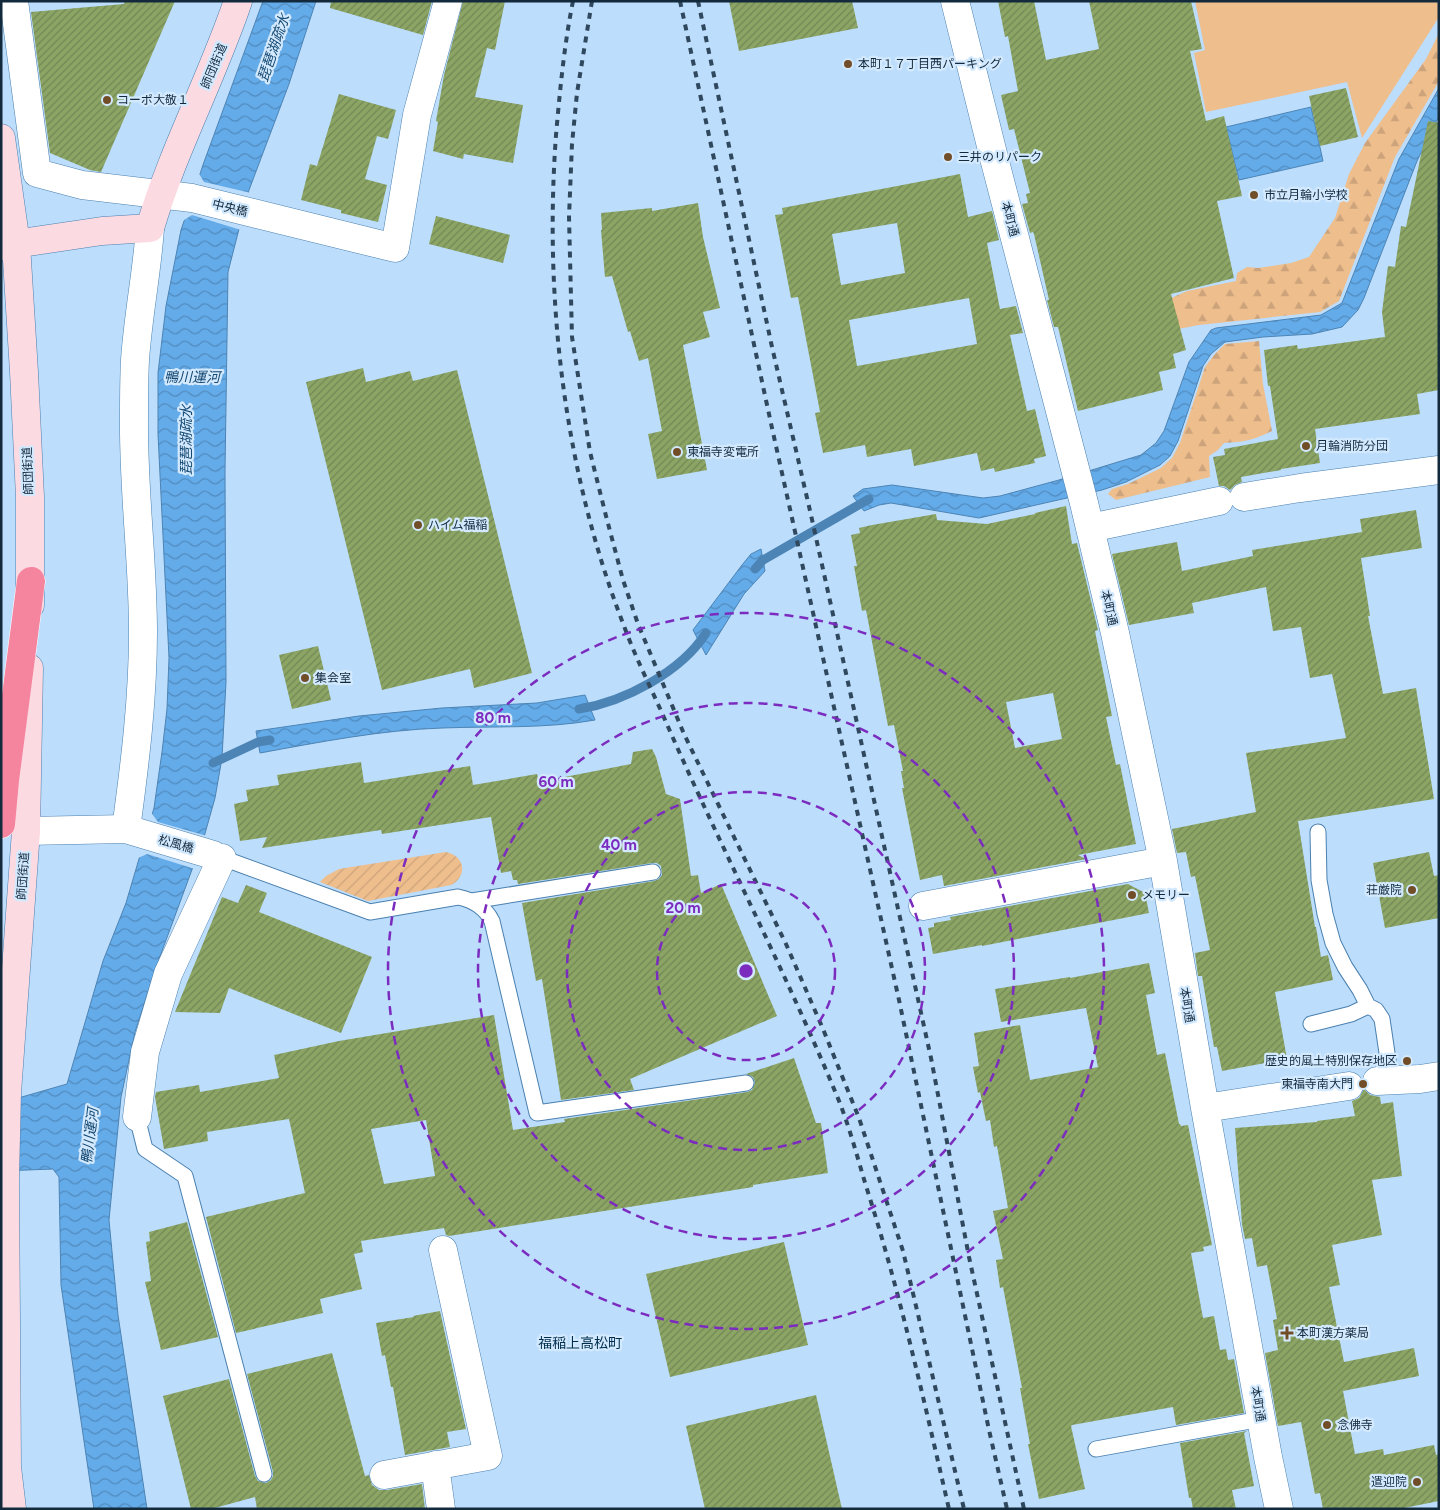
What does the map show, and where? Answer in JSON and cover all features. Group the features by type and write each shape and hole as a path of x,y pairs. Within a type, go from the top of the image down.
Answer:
{"highway":[{"path":"14,828 5,780 31,581"}],"street":[{"name":"中央橋","path":"14,1 37,173 82,185 192,198 395,248 417,115 448,1"},
{"name":"師団街道","path":"150,228 160,194 224,42 238,1"},
{"name":"本町通","path":"955,1 1111,615 1162,861 1261,1419 1279,1509"},
{"name":"師団街道","path":"1,138 8,245 24,372 30,497 31,581"},
{"path":"8,245 102,231 150,228 149,255 135,359 135,474 142,583 143,672 133,831"},
{"path":"1087,516 1232,499 1439,470"},
{"name":"師団街道","path":"12,1509 7,1467 5,1179 14,828"},
{"name":"松風橋","path":"14,828 133,831 218,857"},
{"path":"137,1117 146,1052 168,974 218,857"},
{"path":"923,906 1162,861"},
{"path":"1384,1080 1420,1079 1439,1076"},
{"path":"1205,1108 1349,1086"},
{"path":"384,1475 488,1456 443,1250"},
{"path":"435,1465 441,1509"}],"lane":[{"path":"1318,832 1319,880 1325,914 1333,943 1345,967 1368,1006 1376,1010 1382,1019 1384,1080"},
{"path":"218,857 370,912 458,896 472,901 484,910 492,921 537,1113 746,1083"},
{"path":"472,901 653,872"},
{"path":"1311,1024 1351,1014 1368,1006"},
{"path":"137,1117 145,1150 185,1176 264,1474"},
{"path":"1096,1449 1261,1419"}],"green space":[{"path":"1195,1 1439,1 1439,17 1362,138 1347,82 1206,112 1194,53 1205,50"},
{"path":"1439,33 1439,81 1395,157 1339,301 1320,312 1199,325 1157,333 1160,303 1187,291 1236,281 1237,273 1247,267 1258,268 1291,263 1309,257 1335,218 1349,174 1365,143 1426,59"},
{"path":"1259,341 1263,384 1272,431 1249,440 1224,443 1209,456 1210,477 1116,500 1108,494 1112,489 1128,484 1161,468 1172,458 1180,443 1205,367 1214,355 1225,344"},
{"path":"446,852 457,858 462,867 460,877 451,885 368,901 320,882 326,876 339,869"}],"water":[{"name":"鴨川運河","path":"263,1 316,1 289,84 249,190 228,272 225,471 226,682 222,758 215,798 204,837 155,970 135,1032 121,1097 109,1220 118,1315 147,1509 94,1509 61,1285 59,1177 53,1169 1,1171 1,1103 67,1084 103,961 126,903 154,808 167,709 169,658 158,434 158,373 166,306 181,230"},
{"path":"1439,88 1439,116 1417,161 1358,310 1342,327 1312,334 1225,342 1211,354 1203,366 1178,441 1170,456 1160,465 1126,482 1102,490 979,518 891,503 864,511 853,496 863,489 892,485 983,498 1000,496 1141,455 1156,443 1164,431 1189,362 1211,330 1321,315 1342,303 1399,159"},
{"path":"1311,107 1323,161 1239,180 1226,127"},
{"path":"761,549 765,571 744,594 706,655 693,630 751,554"},
{"path":"585,695 595,720 538,726 396,731 260,753 256,731 359,716 442,708 537,703"}],"pier":[{"path":"198,172 204,182 251,193 241,230 192,215 181,222"},
{"path":"150,811 158,822 207,836 195,869 147,854 136,859"}],"building":[{"name":"コーポ大敬１","path":"125,1 175,1 101,172 90,170 50,153 31,12 124,4"},
{"path":"331,1 432,1 423,35 330,8"},
{"path":"463,1 505,1 495,50 487,48 475,97 523,105 513,163 464,154 463,159 433,151 444,75"},
{"path":"729,1 852,1 858,28 739,51"},
{"path":"998,1 1034,1 1046,60 1099,49 1089,1 1191,1 1202,49 1190,51 1206,121 1224,116 1242,196 1217,201 1234,278 1171,294 1186,350 1173,354 1176,368 1159,372 1163,390 1078,411 1058,327 1054,327 1047,300 1049,300 1034,234 1033,232 1030,233 1022,204 1028,203 1026,194 1030,193 1014,129 1009,130 1001,95 1018,91 1008,36 1005,37"},
{"path":"1346,88 1358,137 1320,146 1309,96"},
{"path":"339,94 396,110 388,139 377,136 365,179 387,185 378,222 341,213 341,210 301,200 310,164 317,166"},
{"path":"1428,121 1439,123 1439,390 1417,394 1420,414 1315,429 1320,463 1241,477 1242,482 1230,490 1224,486 1219,486 1213,457 1225,455 1224,449 1278,439 1270,386 1268,386 1264,350 1297,345 1298,349 1385,337 1382,312 1388,266 1395,267 1401,226 1406,227"},
{"path":"960,174 968,217 992,211 999,240 987,243 1000,309 1016,306 1023,333 1010,335 1027,411 1035,409 1046,456 1034,459 1035,463 995,472 994,468 981,471 977,453 914,466 911,449 867,457 865,445 823,453 815,413 820,412 798,297 791,298 775,215 783,214 782,208","holes":["897,223 905,273 841,285 832,234","969,298 977,344 857,366 849,320"]},
{"path":"698,203 703,237 720,308 703,312 710,337 683,345 707,470 657,479 648,434 662,431 648,358 639,361 630,331 628,332 612,276 605,277 601,213 652,208 652,211"},
{"path":"436,216 510,235 503,263 429,244"},
{"name":"ハイム福稲","path":"363,368 366,382 410,371 413,381 457,370 532,673 474,688 470,669 382,690 306,382"},
{"path":"1066,506 1072,544 1077,543 1098,630 1095,631 1112,716 1106,717 1116,765 1120,764 1136,844 1078,855 1086,859 944,886 942,875 920,880 902,788 904,788 901,771 903,771 894,725 888,726 866,610 862,611 851,535 860,533 859,528 936,514 937,520 987,524","holes":["1053,693 1062,739 1015,748 1006,702"]},
{"path":"1416,510 1422,548 1361,558 1370,616 1368,616 1383,694 1416,688 1434,799 1298,821 1321,957 1328,955 1333,980 1275,992 1287,1059 1222,1071 1217,1047 1214,1047 1202,976 1198,976 1195,953 1210,950 1195,876 1191,877 1186,852 1177,853 1172,829 1256,812 1246,753 1346,738 1332,674 1310,678 1301,627 1273,631 1266,587 1192,603 1194,613 1129,625 1112,554 1177,542 1182,571 1253,556 1252,550 1362,532 1360,519"},
{"name":"集会室","path":"318,646 331,700 292,709 279,655"},
{"path":"652,749 666,794 680,799 691,876 698,875 701,893 721,884 777,1016 630,1079 634,1090 561,1100 542,979 536,981 522,903 654,881 662,875 661,866 657,863 518,884 517,880 513,880 511,871 501,873 491,817 382,834 381,830 262,848 267,837 240,841 234,804 248,801 246,790 279,785 277,775 361,762 364,783 470,766 473,785 537,774 539,782 631,764 633,752"},
{"path":"1429,852 1434,876 1439,875 1439,918 1385,928 1373,863"},
{"path":"1128,884 1145,893 1149,913 933,954 928,928 934,927 934,923 951,920 950,917"},
{"path":"246,885 267,893 259,912 372,957 341,1033 229,988 220,1013 175,1012 222,897 238,903"},
{"path":"1149,963 1155,993 1146,995 1157,1055 1165,1053 1179,1124 1181,1126 1188,1125 1212,1245 1203,1247 1204,1251 1191,1253 1203,1318 1214,1316 1220,1350 1226,1349 1228,1360 1234,1359 1244,1413 1176,1425 1173,1407 1072,1425 1085,1489 1039,1499 1028,1444 1030,1444 1020,1388 1022,1388 1003,1287 1000,1288 996,1260 1003,1259 993,1211 1008,1208 997,1146 994,1147 990,1120 986,1121 980,1092 978,1093 973,1067 979,1066 974,1033 1020,1025 1030,1080 1098,1067 1086,1008 1001,1022 995,989 1070,978"},
{"path":"494,1015 513,1130 565,1122 564,1119 747,1092 752,1090 755,1082 753,1077 746,1074 794,1058 816,1123 821,1123 828,1173 753,1185 753,1187 449,1236 446,1235 444,1228 361,1241 363,1252 354,1254 362,1289 320,1299 323,1313 236,1333 206,1217 305,1193 289,1119 207,1132 208,1141 164,1149 155,1097 156,1092 199,1085 200,1092 279,1078 274,1055 339,1041","holes":["426,1120 435,1176 384,1184 371,1129"]},
{"path":"1364,1089 1370,1095 1380,1097 1381,1104 1393,1102 1402,1176 1372,1180 1382,1235 1332,1245 1340,1285 1329,1287 1344,1362 1414,1348 1419,1376 1343,1391 1355,1454 1383,1449 1384,1455 1434,1445 1436,1455 1439,1454 1439,1501 1399,1509 1323,1509 1320,1493 1315,1494 1301,1422 1278,1426 1265,1353 1278,1350 1273,1320 1277,1319 1267,1265 1257,1267 1252,1238 1245,1239 1242,1224 1235,1128 1317,1122 1355,1116 1352,1101 1359,1098"},
{"path":"187,1222 218,1337 161,1350 145,1282 151,1281 146,1242 150,1241 149,1232"},
{"path":"784,1242 808,1345 670,1377 646,1274"},
{"path":"440,1311 466,1429 447,1432 450,1447 405,1455 393,1387 391,1387 385,1355 382,1356 376,1323"},
{"path":"332,1353 365,1476 369,1475 372,1485 379,1490 422,1484 425,1509 257,1509 255,1497 211,1509 191,1509 163,1396 229,1379 255,1476 258,1481 266,1483 271,1480 273,1472 247,1374"},
{"path":"816,1395 842,1509 705,1509 686,1426"},
{"path":"1247,1431 1244,1433 1254,1486 1232,1490 1236,1509 1193,1509 1191,1498 1189,1498 1180,1443"}],"waterway":[{"path":"755,569 763,560 869,499"},
{"path":"579,709 614,700 650,683 682,660 706,633"},
{"path":"213,763 258,742 270,740"}],"railway":[{"path":"573,1 565,51 556,135 553,197 553,260 556,322 563,384 573,446 586,507 603,567 633,648 705,809 795,999 841,1107 853,1141 901,1306 949,1509"},
{"path":"592,1 577,93 572,144 569,217 572,337 590,452 623,580 638,624 684,734 786,944 859,1118 903,1251 964,1509"},
{"path":"680,1 772,428 899,1000 1007,1509"},
{"path":"698,1 772,347 931,1058 969,1257 1024,1509"}],"place":[{"name":"本町１７丁目西パーキング","path":"848,64"},
{"name":"コーポ大敬１","path":"107,100"},
{"name":"三井のリパーク","path":"948,157"},
{"name":"市立月輪小学校","path":"1254,195"},
{"name":"月輪消防分団","path":"1306,446"},
{"name":"東福寺変電所","path":"677,452"},
{"name":"ハイム福稲","path":"418,525"},
{"name":"集会室","path":"305,678"},
{"name":"荘厳院","path":"1412,890"},
{"name":"メモリー","path":"1132,895"},
{"name":"歴史的風土特別保存地区","path":"1407,1061"},
{"name":"東福寺南大門","path":"1363,1084"},
{"name":"本町漢方薬局","path":"1287,1333"},
{"name":"念佛寺","path":"1327,1425"},
{"name":"遣迎院","path":"1417,1482"}],"district":[{"name":"福稲上高松町","path":"580,1343"}],"water label":[{"name":"琵琶湖疏水","path":"274,48"},
{"name":"琵琶湖疏水","path":"186,440"}]}
